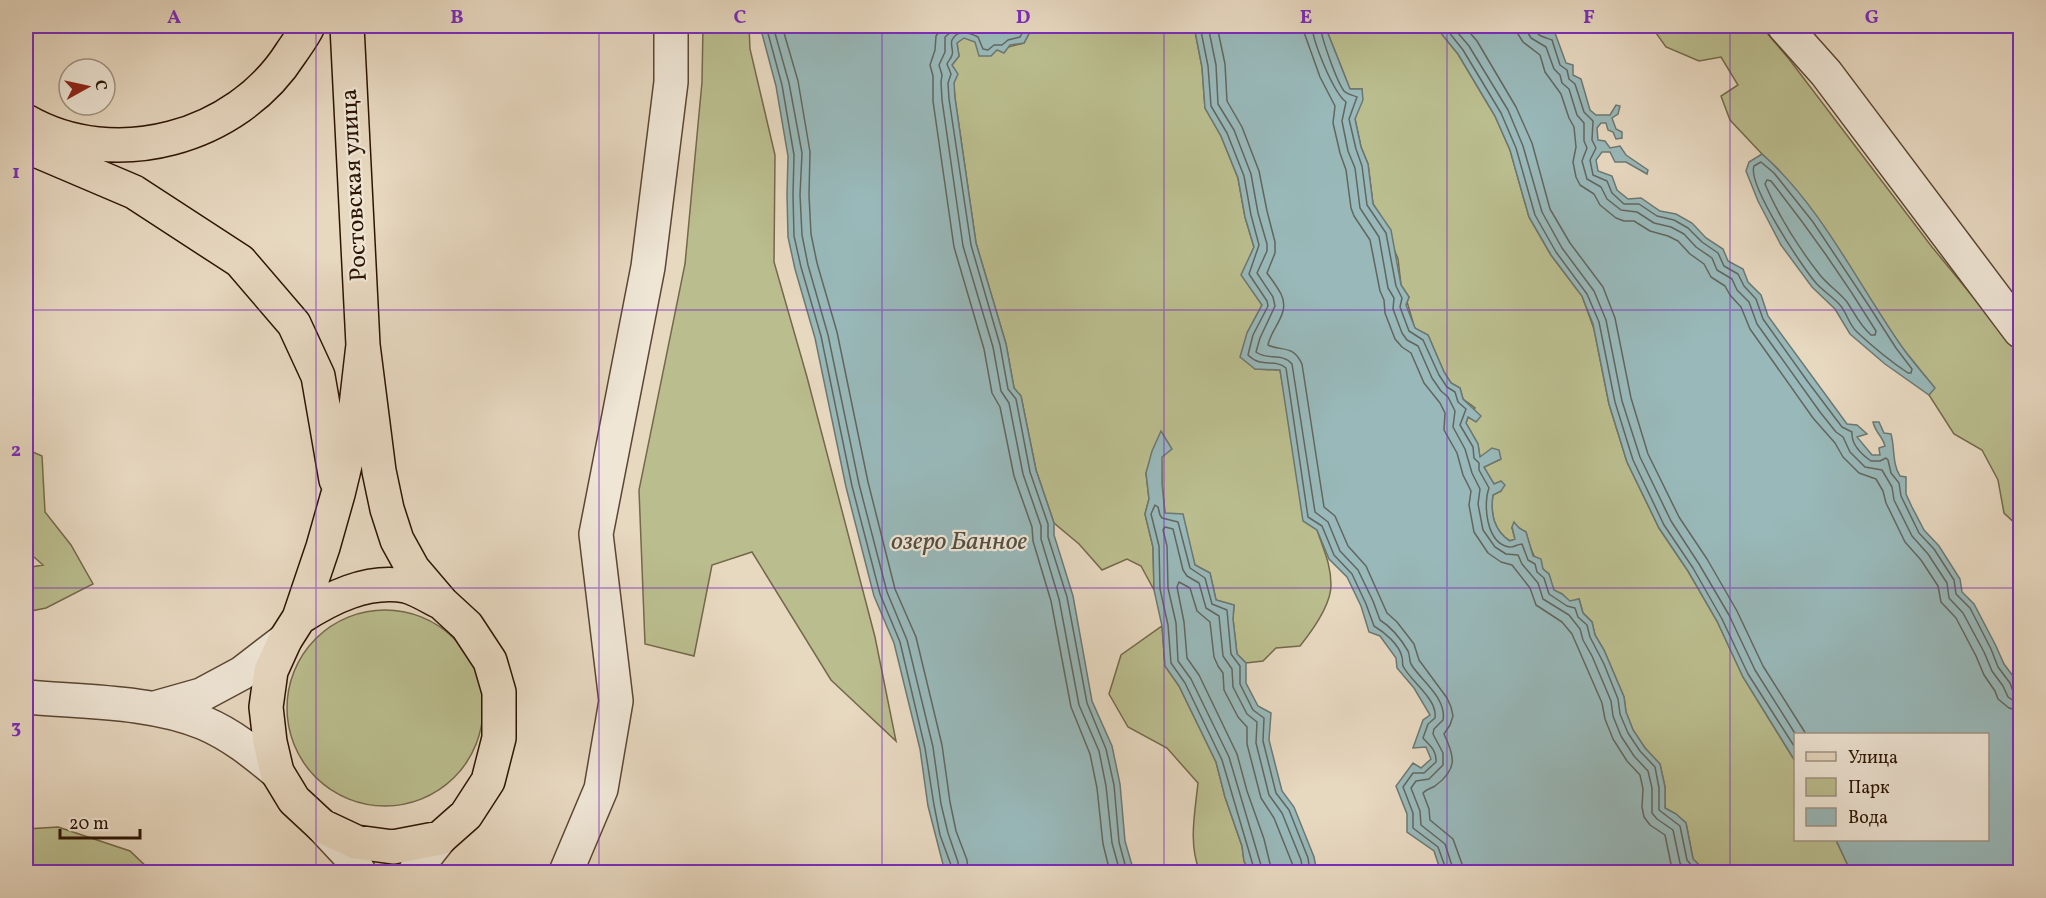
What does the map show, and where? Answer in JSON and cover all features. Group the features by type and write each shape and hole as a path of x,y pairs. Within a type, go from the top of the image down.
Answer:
{"main road":[{"path":"26,121 40,129 95,145 142,144 189,134 237,110 279,72 308,26"},
{"name":"Ростовская улица","path":"347,26 363,345"},
{"path":"26,146 134,192 240,261 294,324 318,376 338,494"},
{"path":"363,345 380,471 387,509 397,540 413,568 442,603 467,626 490,661 499,692 499,738 488,781 465,815 440,838 393,847 356,842 321,826 294,800 277,772 270,742 266,707 271,671 292,629 323,547 338,494 352,432 363,345"},
{"path":"292,629 324,602 350,592 379,585 407,586 442,603"}],"street":[{"path":"566,873 602,789 616,701 596,534 648,267 671,82 671,26"},
{"path":"1784,26 1826,73 2020,331"},
{"path":"155,708 201,695 242,673 292,629"},
{"path":"26,697 155,708 204,723 243,744 277,772"},
{"path":"321,826 350,856 358,873"},
{"path":"415,873 440,838"}],"green space":[{"path":"703,26 749,26 750,49 775,155 774,262 807,377 875,637 896,741 831,680 752,552 712,565 694,656 645,644 639,490 685,264 702,82"},
{"path":"1033,26 1194,26 1202,67 1205,108 1221,136 1238,178 1245,217 1254,247 1242,275 1262,305 1247,333 1255,369 1280,370 1287,409 1315,523 1331,576 1328,601 1300,646 1276,648 1263,661 1246,663 1237,654 1233,619 1234,605 1216,600 1210,573 1195,565 1189,544 1165,514 1161,432 1146,473 1149,499 1145,514 1153,547 1154,590 1141,566 1127,559 1102,570 1079,544 1054,523 1036,470 1021,396 1014,388 1006,344 976,243 952,65 959,56 957,43 964,37 997,50 1024,43"},
{"path":"1325,26 1438,26 1440,32 1458,54 1495,116 1510,150 1529,217 1551,255 1582,296 1594,329 1609,404 1627,462 1659,528 1688,571 1717,621 1743,677 1794,759 1794,841 1836,841 1851,872 1706,872 1693,859 1686,823 1665,808 1665,787 1660,764 1633,730 1626,712 1624,697 1595,635 1592,622 1583,613 1579,599 1570,602 1562,594 1553,590 1549,574 1537,561 1526,532 1514,523 1512,528 1515,539 1510,541 1500,532 1494,521 1493,495 1501,491 1489,478 1484,467 1501,459 1480,458 1478,444 1466,423 1475,408 1463,399 1460,388 1451,383 1428,335 1415,329 1407,302 1409,297 1401,285 1398,259 1380,215 1373,204 1368,164 1361,147 1355,119 1362,89 1350,89"},
{"path":"1651,26 1761,26 1789,59 1932,247 2020,354 2020,528 2004,513 1998,480 1982,450 1954,434 1929,395 1934,387 1900,345 1852,271 1778,169 1730,120 1721,96 1738,85 1721,57 1699,61 1666,47"},
{"path":"26,449 42,456 45,512 71,545 93,584 46,608 26,612 26,568 43,565 26,550"},
{"path":"385,610 413,614 431,622 447,632 461,646 479,680 483,708 479,736 471,754 461,770 447,784 413,802 385,806 357,802 339,794 323,784 309,770 291,736 287,708 291,680 299,662 309,646 323,632 357,614"},
{"path":"1162,626 1165,666 1179,686 1216,762 1242,846 1244,861 1250,872 1200,872 1193,840 1198,783 1167,748 1128,727 1109,694 1121,655"},
{"path":"58,827 130,851 152,872 26,872 26,829"}],"water":[{"name":"озеро Банное","path":"760,26 1033,26 1024,43 1010,45 1004,53 997,50 991,56 979,56 975,42 964,38 957,43 959,56 952,65 958,74 954,83 955,98 976,243 1006,344 1014,388 1021,396 1036,470 1054,523 1054,535 1073,596 1092,701 1112,746 1120,784 1125,841 1134,872 945,872 928,806 920,749 894,643 874,596 846,487 815,338 788,237 788,156 776,86"},
{"path":"1194,26 1325,26 1350,89 1362,89 1363,100 1355,119 1361,147 1368,164 1373,204 1391,230 1401,285 1409,297 1406,305 1415,328 1428,335 1451,383 1460,388 1463,399 1481,416 1476,422 1468,417 1466,423 1478,444 1480,457 1492,448 1499,450 1501,459 1484,467 1494,484 1501,481 1505,485 1501,491 1493,495 1494,521 1500,532 1510,541 1515,539 1512,527 1514,522 1526,532 1533,556 1541,559 1543,569 1549,574 1554,590 1570,601 1579,599 1583,613 1592,622 1595,635 1624,697 1626,712 1633,730 1660,764 1665,787 1665,808 1686,823 1693,859 1706,872 1441,872 1434,851 1407,832 1407,814 1396,786 1413,763 1421,768 1431,759 1426,747 1413,748 1423,720 1430,715 1414,688 1397,668 1396,658 1380,636 1369,632 1361,606 1347,577 1329,559 1317,530 1303,521 1280,370 1255,369 1240,357 1247,333 1262,305 1241,275 1254,247 1245,217 1238,178 1221,136 1205,108 1202,67"},
{"path":"1438,26 1540,26 1545,33 1555,33 1566,63 1573,65 1573,75 1581,79 1590,110 1596,115 1610,115 1616,105 1620,106 1618,114 1612,118 1616,129 1622,132 1622,138 1616,139 1613,132 1608,130 1606,123 1601,123 1597,128 1598,140 1605,141 1610,148 1620,146 1626,155 1648,170 1647,174 1626,162 1615,162 1610,152 1602,152 1596,160 1598,171 1612,176 1617,190 1628,199 1641,198 1660,211 1676,214 1692,223 1706,238 1723,249 1728,261 1743,269 1748,282 1761,295 1768,316 1847,424 1857,425 1867,434 1857,437 1872,455 1880,455 1879,448 1885,446 1873,422 1879,422 1884,433 1891,434 1896,466 1900,476 1906,477 1906,494 1912,507 1924,530 1939,546 1960,579 1962,592 1974,604 2004,664 2016,680 2020,697 2020,872 1851,872 1836,841 1989,841 1989,733 1794,733 1794,759 1743,677 1717,621 1688,571 1659,528 1627,462 1609,404 1593,324 1582,296 1551,255 1529,217 1510,150 1495,116 1458,54 1440,32"},
{"path":"1762,154 1783,174 1820,220 1900,344 1935,388 1929,395 1885,364 1850,334 1835,309 1812,287 1781,245 1758,201 1746,171 1749,162"},
{"path":"1161,431 1172,449 1162,457 1165,513 1183,514 1195,565 1210,573 1216,600 1234,605 1233,619 1237,654 1246,663 1246,683 1258,706 1271,713 1269,740 1282,791 1294,807 1314,857 1317,872 1250,872 1244,861 1242,846 1216,762 1179,686 1165,666 1162,626 1154,590 1153,547 1145,514 1149,499 1146,473"}]}
